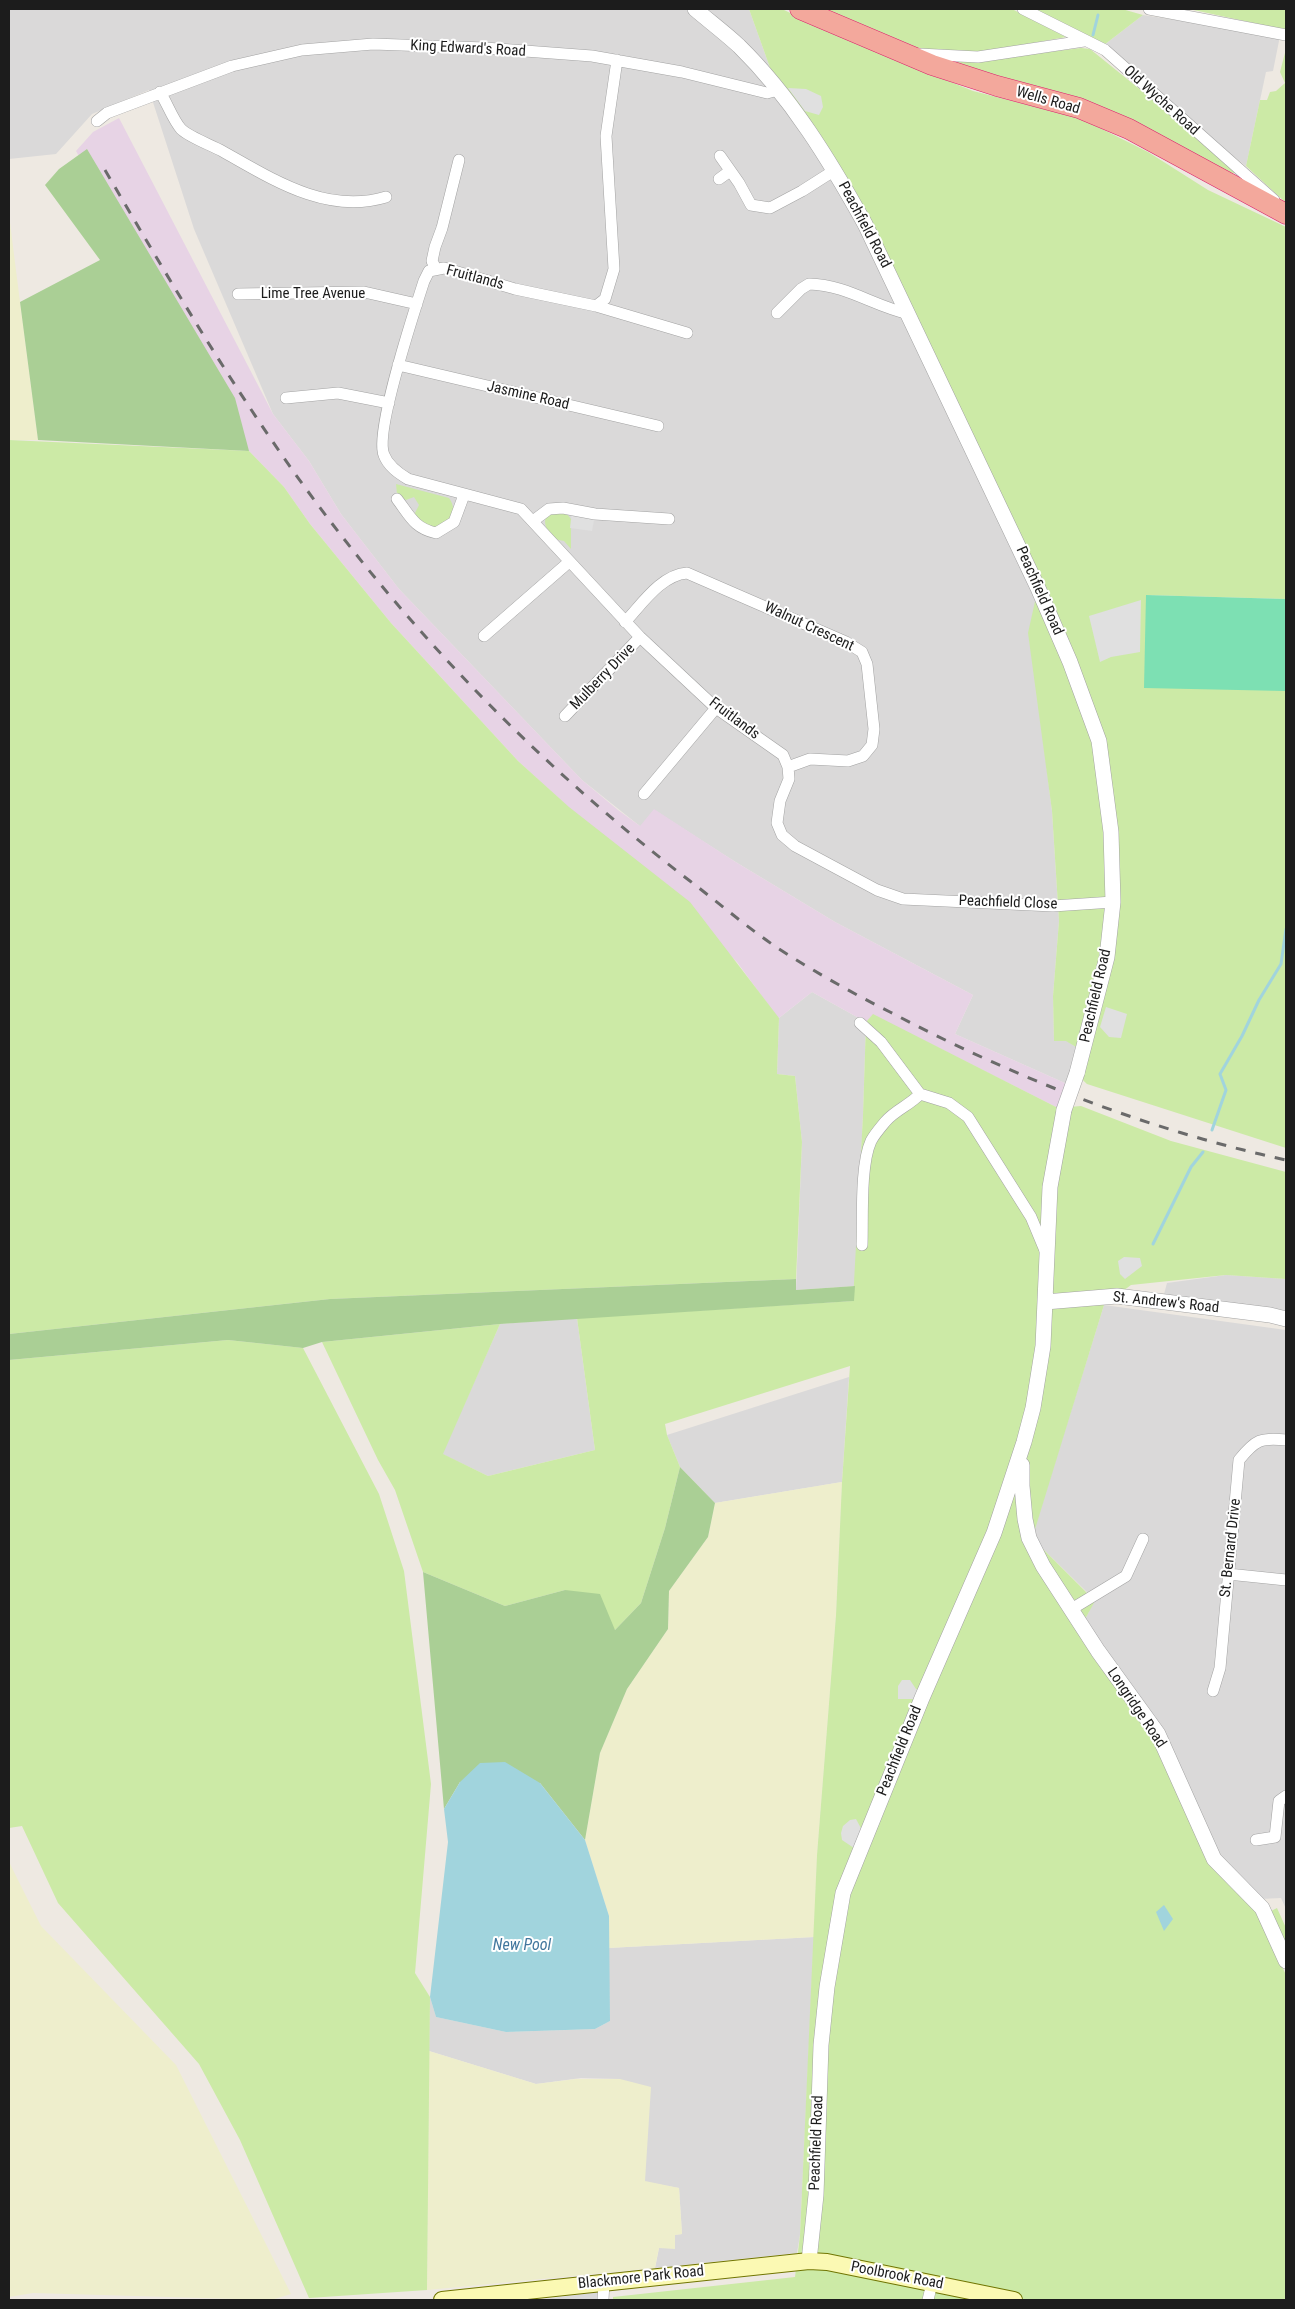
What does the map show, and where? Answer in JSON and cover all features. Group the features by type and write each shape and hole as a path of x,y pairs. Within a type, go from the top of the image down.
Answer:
{"highway":[{"name":"Wells Road","path":"800,9 932,65 1087,112 1128,129 1286,214"}],"main road":[{"name":"Blackmore Park Road","path":"442,2300 809,2261"},
{"name":"Poolbrook Road","path":"809,2261 827,2262 1014,2300"}],"street":[{"name":"Peachfield Road","path":"695,9 739,47 778,90 835,170 865,224 1038,588 1070,662 1098,740 1111,832 1113,902 1107,957 1077,1073 1064,1110 1050,1187 1043,1346 1033,1408 1024,1442 994,1533 922,1698 842,1893 827,1987 822,2036 816,2194 809,2261"},
{"name":"Old Wyche Road","path":"1022,9 1104,50 1277,202 1286,214"},
{"path":"1149,9 1286,35"},
{"path":"903,52 978,57 1084,41"},
{"name":"King Edward's Road","path":"97,121 107,113 232,66 302,50 373,44 485,48 592,56 682,72 767,93 778,90"},
{"path":"596,306 605,299 614,269 606,136 617,60"},
{"path":"160,92 182,129 293,189 334,201 366,203 386,197"},
{"path":"720,156 751,205 770,208 835,170"},
{"path":"436,269 432,261 459,160"},
{"path":"718,180 730,171"},
{"path":"742,214 751,205"},
{"name":"Fruitlands","path":"687,334 596,306 515,289 444,268 429,271 398,365 389,403 383,454 396,472 408,479 521,509 640,637 716,708 783,755 788,767"},
{"path":"777,313 801,289 809,284 859,294 884,307 909,314"},
{"name":"Lime Tree Avenue","path":"238,294 364,292 417,304"},
{"name":"Jasmine Road","path":"398,365 658,426"},
{"path":"286,398 338,393 389,403"},
{"path":"397,499 409,506 422,529 436,533 454,522 464,494"},
{"path":"533,521 549,509 563,508 595,514 669,519"},
{"path":"484,636 570,562"},
{"name":"Walnut Crescent","path":"625,622 651,594 671,577 687,573 846,642 862,652 867,664 874,729 872,745 863,756 848,761 810,759 788,767"},
{"name":"Mulberry Drive","path":"565,716 640,637"},
{"path":"644,794 716,708"},
{"name":"Peachfield Close","path":"788,767 789,779 780,801 778,816 782,835 795,846 851,877 903,899 1054,906 1113,902"},
{"path":"860,1023 881,1042 920,1094 913,1102 903,1106 885,1122 871,1141 866,1159 862,1245"},
{"name":"Peachfield Road","path":"920,1094 949,1103 968,1117 1031,1217 1046,1253"},
{"name":"St. Andrew's Road","path":"1044,1302 1117,1296 1286,1319"},
{"name":"St. Bernard Drive","path":"1213,1691 1220,1668 1239,1460 1252,1443 1272,1438 1286,1440"},
{"name":"Longridge Road","path":"1024,1442 1022,1486 1029,1538 1043,1566 1070,1610 1158,1734 1214,1859 1262,1908 1286,1961"},
{"path":"1070,1610 1126,1576 1143,1539"},
{"path":"1228,1574 1286,1580"},
{"path":"1256,1840 1275,1837 1279,1801 1286,1796"},
{"path":"603,2300 604,2282"},
{"path":"928,2300 932,2284"}],"shaded area":[{"path":"9,9 749,9 778,90 835,170 1038,588 1043,738 1052,811 1059,921 1053,996 1054,1041 1066,1040 1076,1047 1076,1060 1067,1084 955,1034 973,995 835,922 654,810 641,827 582,780 399,589 341,514 309,461 273,414 194,229 149,90 92,114 56,154 9,159"},
{"path":"1143,15 1280,36 1273,71 1266,72 1246,166 1193,125 1104,45"},
{"path":"788,88 806,89 821,96 823,107 819,115 805,111"},
{"path":"119,118 273,414 309,461 341,514 399,589 582,780 618,810 640,826 654,809 734,861 835,922 973,995 955,1034 1067,1084 1058,1108 873,1015 866,1022 812,992 779,1018 777,1017 737,962 518,761 391,623 310,524 284,487 249,451 76,151 93,132"},
{"path":"596,509 592,531 570,528 572,511"},
{"path":"1141,600 1140,652 1111,657 1100,662 1089,616"},
{"path":"812,992 866,1022 855,1286 796,1290 802,1142 795,1076 777,1074 779,1018"},
{"path":"1106,1007 1127,1014 1121,1038 1109,1037 1100,1027"},
{"path":"1124,1257 1140,1258 1142,1266 1125,1279 1120,1274 1118,1261"},
{"path":"1226,1275 1286,1279 1286,1313 1163,1298 1167,1283"},
{"path":"1104,1305 1286,1330 1286,1909 1281,1898 1260,1899 1224,1861 1201,1818 1084,1621 1095,1600 1037,1543 1033,1533"},
{"path":"577,1318 595,1450 488,1476 442,1454 500,1324"},
{"path":"849,1377 842,1482 715,1503 680,1467 667,1435"},
{"path":"902,1680 910,1680 916,1689 923,1693 919,1702 913,1699 898,1699 898,1686"},
{"path":"856,1819 864,1834 857,1850 842,1840 841,1833 843,1826 850,1820"},
{"path":"814,1937 800,2235 797,2253 655,2268 659,2248 675,2235 682,2234 679,2188 645,2182 620,2079 581,2078 536,2084 429,2051 430,1997 436,2017 506,2032 595,2029 610,2021 608,1948"},
{"path":"598,2292 598,2300 537,2300"}],"green space":[{"path":"749,9 782,9 834,34 973,91 1080,118 1148,152 1208,190 1286,227 1286,599 1146,595 1285,691 1286,637 1286,1148 1087,1084 1072,1070 1076,1060 1076,1047 1066,1041 1054,1041 1053,996 1059,921 1052,811 1028,633 1038,588 865,224 778,90"},
{"path":"816,9 1012,9 1066,37 978,53 907,49"},
{"path":"1028,9 1122,9 1143,15 1104,45"},
{"path":"1189,9 1286,9 1286,30"},
{"path":"1081,48 1090,49 1246,175 1227,172 930,59 976,61"},
{"path":"1286,49 1286,203 1246,166 1260,100 1267,100 1270,92 1276,91 1285,83 1280,72"},
{"path":"87,149 235,398 249,451 38,440 20,302 100,260 45,185 59,169"},
{"path":"9,215 20,302 38,440 9,440"},
{"path":"9,440 249,451 284,487 310,524 391,623 518,761 569,807 690,902 779,1018 777,1074 795,1076 802,1142 796,1279 330,1299 9,1334"},
{"path":"396,484 449,498 452,504 452,514 445,522 429,529 414,515 419,505 414,497 406,500 397,494"},
{"path":"554,511 567,514 571,519 571,549 564,541 554,539 545,524 546,517"},
{"path":"1146,595 1286,599 1285,691 1144,688"},
{"path":"873,1014 1058,1108 1081,1106 1171,1141 1286,1172 1286,1279 1226,1275 1131,1285 1104,1305 1028,1552 1154,1739 1191,1823 1255,1909 1286,1975 1286,2300 613,2300 613,2297 795,2277 800,2235 817,1855 836,1615 850,1366 665,1424 667,1435 680,1467 665,1528 641,1603 615,1630 565,1590 505,1606 423,1572 395,1490 378,1460 322,1342 500,1324 443,1454 488,1476 595,1450 577,1318 853,1301 866,1022"},
{"path":"796,1279 796,1290 855,1286 854,1301 500,1324 322,1342 303,1348 228,1340 9,1360 9,1334 330,1299"},
{"path":"228,1340 303,1348 379,1494 404,1571 431,1784 415,1973 430,1997 427,2290 309,2298 240,2140 199,2064 58,1903 22,1826 9,1828 9,1360"},
{"path":"680,1467 715,1503 708,1537 669,1591 668,1629 627,1689 600,1753 585,1840 540,1783 460,1782 444,1809 423,1572 505,1606 565,1590 600,1594 615,1630 641,1603 665,1528"},
{"path":"842,1482 836,1615 817,1855 814,1937 608,1948 609,1916 585,1840 600,1753 627,1689 668,1629 669,1591 708,1537 715,1503"},
{"path":"1037,1543 1095,1601 1084,1621"},
{"path":"9,1862 41,1926 176,2065 291,2294 271,2300 33,2293 9,2297"},
{"path":"1277,1908 1286,1928 1286,1945 1271,1911"},
{"path":"429,2051 536,2084 576,2079 620,2079 651,2087 645,2181 679,2188 682,2234 675,2235 675,2249 659,2248 655,2268 427,2290"}],"water":[{"name":"New Pool","path":"505,1762 540,1783 585,1840 609,1916 610,2021 595,2029 506,2032 436,2017 430,1997 448,1842 444,1809 460,1782 480,1763"},
{"path":"1164,1905 1173,1919 1164,1931 1156,1912"}],"waterway":[{"path":"1093,35 1098,15"},
{"path":"1212,1130 1226,1090 1220,1074 1242,1036 1259,1000 1281,964 1286,929"},
{"path":"1153,1244 1191,1167 1203,1152"}],"railway":[{"path":"105,170 245,401 339,533 430,642 478,693 528,743 634,836 779,949 848,990 937,1036 985,1059 1083,1100 1183,1134 1286,1160"}]}
